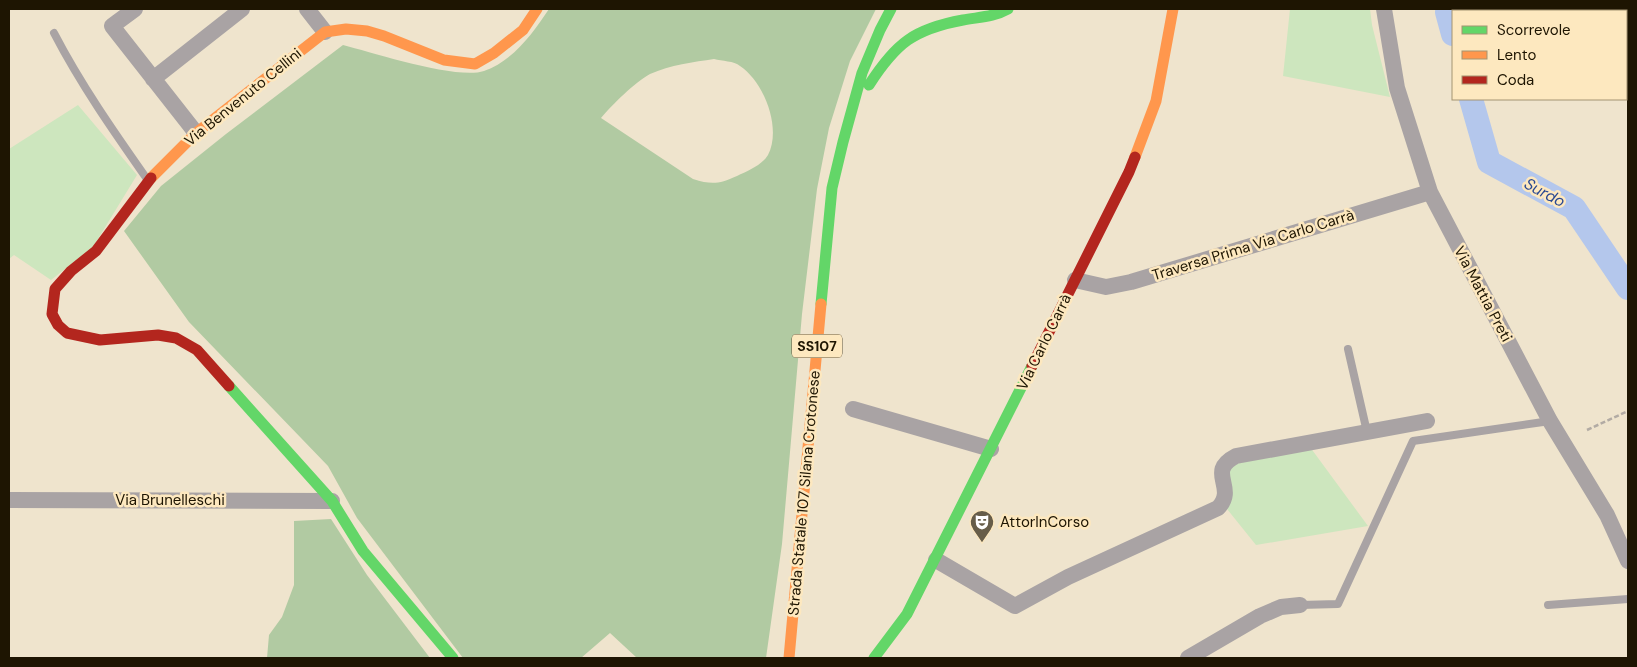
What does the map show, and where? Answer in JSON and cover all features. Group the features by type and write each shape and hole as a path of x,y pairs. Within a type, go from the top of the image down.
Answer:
{"main road":[{"path":"325,32 346,29 367,31 444,60 475,64 494,53 524,30 537,9"},
{"name":"Strada Statale 107 Silana Crotonese","path":"789,658 832,188 846,126 865,66 884,20 891,9"},
{"path":"958,9 972,18"},
{"path":"846,126 877,72 896,48 918,31 939,24 998,15 1008,9"},
{"name":"Via Carlo Carrà","path":"874,658 907,614 936,560 1129,172 1156,101 1173,9"},
{"name":"Via Benvenuto Cellini","path":"325,32 196,133 148,181 96,251 71,271 55,289 52,314 58,325 67,333 85,338 100,340 158,336 176,338 197,350 332,501 363,551 453,658"},
{"path":"781,658 796,567"}],"street":[{"path":"135,9 112,26 196,133"},
{"path":"153,79 242,9"},
{"path":"307,9 325,32"},
{"name":"Via Mattia Preti","path":"1384,9 1397,88 1430,192 1550,422 1607,515 1628,561"},
{"name":"Traversa Prima Via Carlo Carrà","path":"1075,280 1106,287 1131,282 1430,192"},
{"path":"853,409 991,449"},
{"path":"936,560 1015,606 1068,577 1218,508 1224,502 1226,493 1222,468 1226,461 1236,456 1427,421"},
{"name":"Via Brunelleschi","path":"9,500 332,501"},
{"path":"1188,658 1260,616 1281,608 1300,605"}],"lane":[{"path":"54,33 72,68 148,181"},
{"path":"1348,349 1366,432"},
{"path":"1300,605 1338,604 1413,441 1550,422"},
{"path":"1548,605 1628,599"}],"path":[{"path":"1587,430 1628,412"}],"green space":[{"path":"549,9 876,9 850,61 829,128 817,189 802,314 782,544 766,658 637,658 610,633 581,658 463,658 357,518 328,466 189,322 124,231 161,186 343,45 436,69 471,73 484,71 513,53 529,37","holes":["714,59 737,64 749,73 763,94 772,119 772,144 768,155 758,165 746,172 715,183 693,179 601,118 617,100 650,74 682,64"]},
{"path":"1290,9 1370,9 1372,25 1390,97 1283,76"},
{"path":"78,105 137,175 93,247 51,280 14,255 9,259 9,149"},
{"path":"1310,447 1368,526 1256,545 1227,509 1226,466"},
{"path":"331,519 367,575 430,658 267,658 269,635 282,617 294,585 294,521"}],"waterway":[{"name":"Surdo","path":"1448,9 1447,12 1452,30"},
{"name":"Surdo","path":"1471,100 1489,162 1574,208 1628,288"}],"traffic: fast":[{"path":"821,304 832,188 862,73 891,9"},
{"path":"869,85 888,58 898,48 919,33 931,28 992,15 1008,9"},
{"path":"874,658 907,614 1032,366"},
{"path":"229,386 332,501 363,551 453,658"}],"traffic: slow":[{"path":"151,178 196,133 325,32 346,29 367,31 444,60 475,64 494,53 523,30 537,9"},
{"path":"1135,157 1156,101 1173,9"},
{"path":"789,658 821,304"}],"traffic: jam":[{"path":"1032,366 1135,157"},
{"path":"151,178 96,251 71,271 55,289 52,314 58,325 67,333 100,340 158,335 176,338 197,350 229,386"}],"place":[{"name":"AttorInCorso","path":"982,543"}]}
